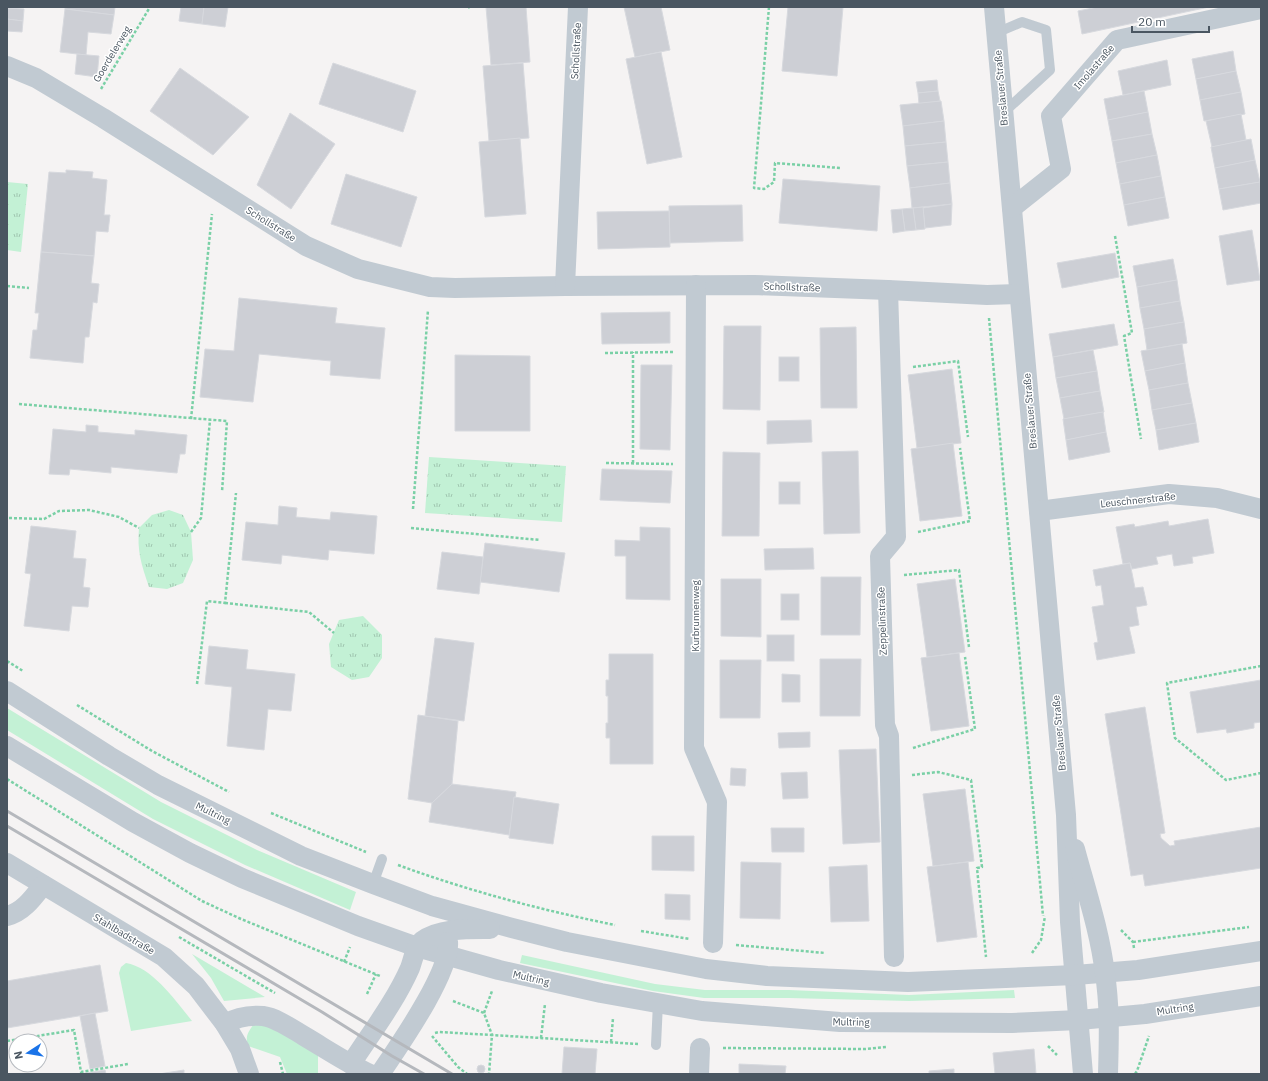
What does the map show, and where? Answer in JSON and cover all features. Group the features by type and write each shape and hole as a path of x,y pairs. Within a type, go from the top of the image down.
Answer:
{"street":[{"name":"Schollstraße","path":"565,286 578,7"},
{"name":"Breslauer Straße","path":"994,7 1066,814 1070,922 1083,1074"},
{"name":"Imolastraße","path":"1012,208 1061,170 1051,116 1117,40 1261,9"},
{"name":"Schollstraße","path":"7,66 36,78 306,246 358,269 430,287 754,285 888,290 987,296 1019,294"},
{"name":"Kurbrunnenweg","path":"696,285 694,748 717,802 713,943"},
{"path":"888,290 896,537"},
{"name":"Leuschnerstraße","path":"1039,511 1169,494 1217,498 1261,509"},
{"name":"Zeppelinstraße","path":"894,957 890,755 889,736 885,726 880,556 896,537"},
{"name":"Multring","path":"7,691 109,756 158,785 301,856 432,906 567,942 706,969 767,976 908,982 1075,976 1138,970 1261,951"},
{"name":"Multring","path":"7,746 133,822 190,853 242,878 358,926 417,947 499,970 601,994 702,1011 840,1022 1017,1023 1079,1020 1146,1014 1261,996"},
{"name":"Breslauer Straße","path":"1066,814 1094,920 1105,972 1110,1017 1108,1074"},
{"name":"Stahlbadstraße","path":"7,863 164,957 196,986 225,1024 240,1049 249,1074"},
{"path":"7,916 15,914 31,901 43,885"},
{"path":"380,1074 430,995 447,955 447,932 443,920 432,906"},
{"name":"Multring","path":"417,947 420,942 426,938 447,932 463,929 512,928"},
{"path":"351,1064 402,985 417,947"},
{"path":"225,1024 242,1016 264,1016 279,1022 370,1074"},
{"path":"699,1074 700,1048"}],"lane":[{"path":"996,34 1022,22 1046,30 1050,70 1003,113"},
{"path":"373,884 382,859"},
{"path":"656,1045 658,1003"}],"path":[{"name":"Goerdelerweg","path":"89,110 150,7"},
{"path":"769,7 754,188 764,189 774,182 775,163 840,168"},
{"path":"191,418 214,188"},
{"path":"1115,236 1132,333 1124,336 1141,439"},
{"path":"7,286 29,288"},
{"path":"413,509 430,287"},
{"path":"987,296 1044,924 1041,940 1034,953 1028,955"},
{"path":"633,352 633,464"},
{"path":"605,353 696,352"},
{"path":"891,370 958,360 968,437"},
{"path":"19,404 227,421 222,492"},
{"path":"191,532 201,518 210,420"},
{"path":"896,537 970,521 960,448"},
{"path":"606,463 695,464"},
{"path":"225,603 236,493"},
{"path":"9,518 44,519 59,511 89,510 119,516 139,528"},
{"path":"411,528 540,540"},
{"path":"881,577 959,570 969,647"},
{"path":"197,684 206,601 309,612 334,633"},
{"path":"890,755 975,729 965,657"},
{"path":"7,661 26,673"},
{"path":"1261,666 1167,683 1175,738 1226,780 1261,773"},
{"path":"72,702 152,751 231,793"},
{"path":"890,778 938,772 972,780 982,867 976,868 986,962"},
{"path":"7,779 202,901 241,919 376,974"},
{"path":"266,811 382,859 474,890 555,913 622,927"},
{"path":"1133,942 1254,927"},
{"path":"638,930 713,943 830,953"},
{"path":"176,935 276,994"},
{"path":"541,1038 545,1002 552,1003"},
{"path":"611,1042 613,1012"},
{"path":"7,1041 74,1030 81,1072 128,1064"},
{"path":"429,1038 431,1034 439,1032 492,1035 489,1074"},
{"path":"431,1034 458,1067 467,1074"},
{"path":"1135,1074 1138,1071 1150,1038"},
{"path":"1045,1044 1059,1057"},
{"path":"280,1062 284,1074"}],"green space":[{"path":"7,182 28,184 21,252 7,250"},
{"path":"429,457 566,466 562,522 425,513"},
{"path":"169,510 183,515 191,532 193,560 183,583 167,589 149,587 140,558 139,528 152,515"},
{"path":"363,616 382,635 382,658 369,677 352,680 331,667 329,644 339,620"},
{"path":"7,708 161,802 257,850 356,892 350,910 245,865 153,819 7,730"},
{"path":"192,954 265,997 224,1001 211,978"},
{"path":"522,955 655,984 705,990 789,990 909,995 1014,990 1015,998 909,1001 789,998 704,998 653,991 520,963"},
{"path":"126,963 136,966 154,978 171,995 192,1021 131,1031 119,973 121,967"},
{"path":"254,1024 267,1024 318,1055 318,1074 287,1074 280,1057 248,1046 248,1034"}],"building":[{"path":"65,7 115,7 114,15 65,9"},
{"path":"181,7 204,7 202,24 179,21"},
{"path":"204,7 228,7 225,27 202,24"},
{"path":"486,7 526,7 530,62 491,65"},
{"path":"624,7 661,7 670,50 635,57"},
{"path":"788,7 843,7 837,76 782,71"},
{"path":"1098,7 1209,7 1082,34 1078,11"},
{"path":"7,8 24,9 23,21 7,19"},
{"path":"65,9 114,15 111,34 88,32 86,55 60,52"},
{"path":"7,19 23,21 22,32 7,31"},
{"path":"1233,51 1236,71 1196,79 1192,59"},
{"path":"661,52 682,157 647,164 626,59"},
{"path":"77,54 99,56 97,77 75,74"},
{"path":"1167,60 1171,85 1123,95 1118,71"},
{"path":"333,63 416,91 403,132 319,104"},
{"path":"523,63 529,138 489,141 483,66"},
{"path":"180,68 249,117 213,155 150,111"},
{"path":"1236,71 1241,92 1200,100 1196,79"},
{"path":"937,80 938,91 918,93 916,82"},
{"path":"938,91 940,101 919,104 918,93"},
{"path":"1144,91 1148,112 1108,120 1104,99"},
{"path":"1241,92 1245,114 1204,121 1200,100"},
{"path":"941,101 944,121 903,126 900,105"},
{"path":"1148,112 1152,134 1112,141 1108,120"},
{"path":"290,113 335,144 291,209 257,185"},
{"path":"1241,114 1246,140 1212,147 1206,121"},
{"path":"944,121 946,142 905,146 903,126"},
{"path":"1152,134 1157,155 1116,163 1112,141"},
{"path":"520,138 526,214 485,217 479,142"},
{"path":"1251,139 1255,160 1215,168 1211,147"},
{"path":"946,142 948,162 907,166 905,146"},
{"path":"1157,155 1161,176 1120,184 1116,163"},
{"path":"1255,160 1260,182 1219,189 1215,168"},
{"path":"948,162 950,183 910,188 907,166"},
{"path":"66,170 93,172 92,178 107,180 104,215 110,215 108,232 96,231 94,256 41,252 49,172 66,173"},
{"path":"346,174 417,197 401,247 331,224"},
{"path":"1161,176 1165,197 1124,205 1120,184"},
{"path":"783,179 880,186 877,231 779,223"},
{"path":"1260,182 1261,203 1223,210 1219,189"},
{"path":"950,183 952,204 912,208 910,188"},
{"path":"1165,197 1169,218 1128,226 1124,205"},
{"path":"952,204 951,225 925,228 923,208"},
{"path":"742,205 743,241 670,243 669,206"},
{"path":"923,207 925,229 916,230 913,208"},
{"path":"913,208 916,230 905,231 902,209"},
{"path":"902,209 905,231 893,233 891,210"},
{"path":"669,211 670,247 598,249 597,212"},
{"path":"1252,230 1260,280 1227,285 1219,236"},
{"path":"41,252 94,256 91,283 99,284 97,303 93,302 89,337 85,337 83,363 30,358 33,330 37,330 39,313 35,313"},
{"path":"1115,253 1119,277 1062,288 1057,263"},
{"path":"1173,259 1177,280 1137,287 1133,266"},
{"path":"1177,280 1180,301 1140,308 1137,287"},
{"path":"239,298 337,308 335,323 385,328 380,379 330,375 331,361 259,354 253,402 200,397 205,349 234,351"},
{"path":"1180,301 1184,322 1144,329 1140,308"},
{"path":"670,312 670,343 602,344 601,313"},
{"path":"1184,322 1187,343 1147,350 1144,329"},
{"path":"1114,324 1118,345 1053,357 1049,334"},
{"path":"724,326 761,326 760,410 723,409"},
{"path":"856,327 857,408 821,408 820,328"},
{"path":"1182,344 1185,363 1145,371 1141,351"},
{"path":"1093,350 1097,371 1056,378 1053,357"},
{"path":"455,355 530,356 530,431 455,431"},
{"path":"779,357 799,357 799,381 779,381"},
{"path":"1185,363 1188,383 1149,390 1145,371"},
{"path":"641,365 672,365 670,450 640,449"},
{"path":"952,369 961,443 917,448 908,375"},
{"path":"1097,371 1100,391 1060,398 1056,378"},
{"path":"1188,383 1192,403 1152,410 1149,390"},
{"path":"1100,391 1104,412 1064,419 1060,398"},
{"path":"1192,403 1196,423 1156,430 1152,410"},
{"path":"1103,412 1106,432 1066,440 1063,419"},
{"path":"811,420 812,442 767,444 767,421"},
{"path":"1196,423 1199,442 1159,450 1156,430"},
{"path":"86,425 98,426 98,432 135,435 135,430 187,435 185,454 180,454 177,473 111,467 111,473 70,469 69,475 49,474 53,429 86,432"},
{"path":"1106,432 1110,452 1069,460 1066,440"},
{"path":"953,443 962,516 920,521 911,449"},
{"path":"858,451 860,533 824,534 822,452"},
{"path":"723,452 760,453 759,536 722,536"},
{"path":"602,469 672,471 670,503 600,500"},
{"path":"779,482 800,482 800,504 779,504"},
{"path":"279,506 297,508 296,517 330,520 331,512 377,516 374,554 329,550 328,560 282,555 281,564 242,560 246,522 278,525"},
{"path":"1208,519 1214,553 1192,557 1193,563 1174,566 1172,554 1156,557 1158,564 1132,569 1130,563 1123,564 1116,527 1134,524 1135,527 1168,521 1169,526"},
{"path":"31,526 76,531 73,558 86,559 83,587 90,588 88,607 72,606 69,631 24,626 31,574 25,573"},
{"path":"640,527 670,528 670,600 626,599 626,556 615,556 615,540 640,541"},
{"path":"485,543 565,553 559,592 480,582"},
{"path":"813,548 814,569 765,570 764,549"},
{"path":"442,552 483,557 479,594 437,589"},
{"path":"1130,563 1135,588 1143,587 1147,605 1136,607 1139,625 1129,627 1135,653 1097,660 1094,643 1098,642 1092,607 1104,605 1101,585 1096,586 1093,570"},
{"path":"821,577 861,577 860,635 821,635"},
{"path":"721,579 761,579 761,637 721,636"},
{"path":"955,579 965,652 927,657 917,584"},
{"path":"781,594 799,594 799,620 781,620"},
{"path":"767,635 794,635 794,661 767,661"},
{"path":"435,638 474,643 464,721 425,716"},
{"path":"209,646 248,650 246,669 295,674 291,711 268,709 264,750 227,746 232,687 205,684"},
{"path":"959,653 969,726 931,731 921,658"},
{"path":"609,654 653,654 653,764 610,764 610,738 606,738 606,723 608,723 608,696 606,696 606,680 609,680"},
{"path":"820,659 861,659 860,716 820,716"},
{"path":"720,660 761,660 760,718 720,718"},
{"path":"782,674 800,675 800,702 782,702"},
{"path":"1261,680 1261,722 1254,723 1254,728 1227,733 1226,729 1197,733 1190,692"},
{"path":"1145,707 1165,833 1160,834 1161,838 1170,846 1175,845 1174,841 1261,827 1261,868 1145,886 1143,874 1131,876 1105,714"},
{"path":"418,715 458,721 452,784 432,803 408,799"},
{"path":"810,732 810,747 779,748 778,733"},
{"path":"876,749 880,842 843,844 839,750"},
{"path":"731,768 746,769 745,786 730,785"},
{"path":"807,772 808,798 783,799 781,773"},
{"path":"452,784 516,792 509,835 429,822 432,803"},
{"path":"965,789 974,861 933,866 923,794"},
{"path":"514,797 559,804 553,844 509,838"},
{"path":"771,828 804,828 804,852 772,852"},
{"path":"652,836 694,836 694,871 652,870"},
{"path":"741,862 781,863 780,919 740,918"},
{"path":"968,862 977,937 937,942 927,867"},
{"path":"867,865 869,921 831,922 829,867"},
{"path":"665,894 690,895 690,920 665,919"},
{"path":"100,965 108,1011 7,1028 7,981"},
{"path":"95,1013 105,1066 90,1069 80,1016"},
{"path":"564,1047 597,1049 595,1074 562,1074"},
{"path":"1034,1049 1036,1074 995,1074 993,1053"},
{"path":"739,1064 786,1066 785,1074 739,1074"},
{"path":"479,1065 483,1065 485,1069 483,1073 479,1073 477,1071 477,1067"},
{"path":"954,1069 954,1074 929,1074 929,1071"},
{"path":"105,1070 106,1074 80,1074"},
{"path":"184,1070 184,1074 159,1074"}],"railway":[{"path":"7,811 452,1074"},
{"path":"7,826 424,1074"}]}
